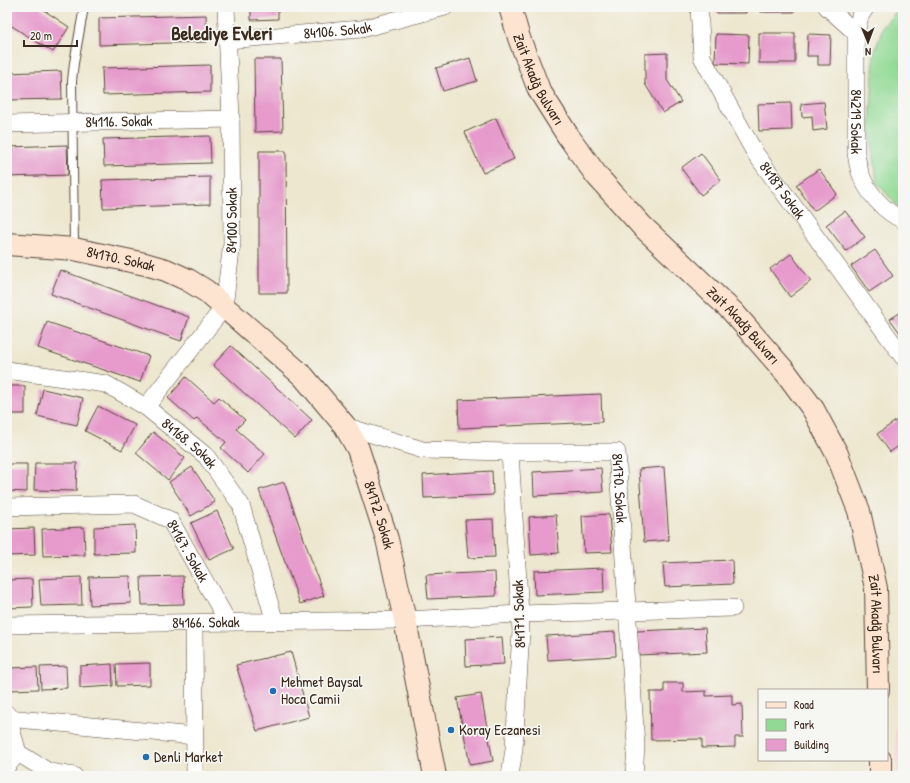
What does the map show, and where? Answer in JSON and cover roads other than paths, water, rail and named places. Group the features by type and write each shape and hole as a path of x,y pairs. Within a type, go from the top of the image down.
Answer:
{"street":[{"name":"84100 Sokak","path":"224,307 232,243 231,119 226,7"},
{"name":"84106. Sokak","path":"228,40 361,28 445,7"},
{"name":"Zait Akadğ Bulvarı","path":"510,7 519,38 539,90 568,136 597,176 642,226 733,312 787,374 813,409 838,454 859,511 876,588 878,689"},
{"name":"84187 Sokak","path":"699,7 702,57 755,153 903,357"},
{"path":"827,7 856,33"},
{"name":"84219 Sokak","path":"866,7 860,16 856,33 856,153 860,172 869,190 882,205 898,218 903,220"},
{"name":"84116. Sokak","path":"7,124 231,119"},
{"name":"84170. Sokak","path":"7,244 74,249 166,270 188,280 206,291 224,307"},
{"path":"146,407 224,307"},
{"name":"84172. Sokak","path":"224,307 303,376 345,426 358,449 387,538 405,620 435,776"},
{"name":"84168. Sokak","path":"7,370 106,384 146,407 206,456 241,505 275,622"},
{"name":"84170. Sokak","path":"345,426 423,450 617,452 636,745 634,776"},
{"name":"84171. Sokak","path":"510,452 521,631 514,749 510,776"},
{"name":"84167. Sokak","path":"7,507 134,504 170,520 228,622"},
{"name":"84166. Sokak","path":"7,625 405,620 520,614 733,608"},
{"path":"194,623 195,776"},
{"path":"7,766 13,755 8,716 194,736"},
{"path":"13,755 49,772 74,776"},
{"path":"880,761 880,776"}],"lane":[{"path":"74,249 74,123 72,81 84,7"}],"place":[{"name":"Mehmet Baysal Hoca Camii","path":"273,691"},
{"name":"Koray Eczanesi","path":"451,730"},
{"name":"Denli Market","path":"146,757"}],"district":[{"name":"Belediye Evleri","path":"222,33"}]}
